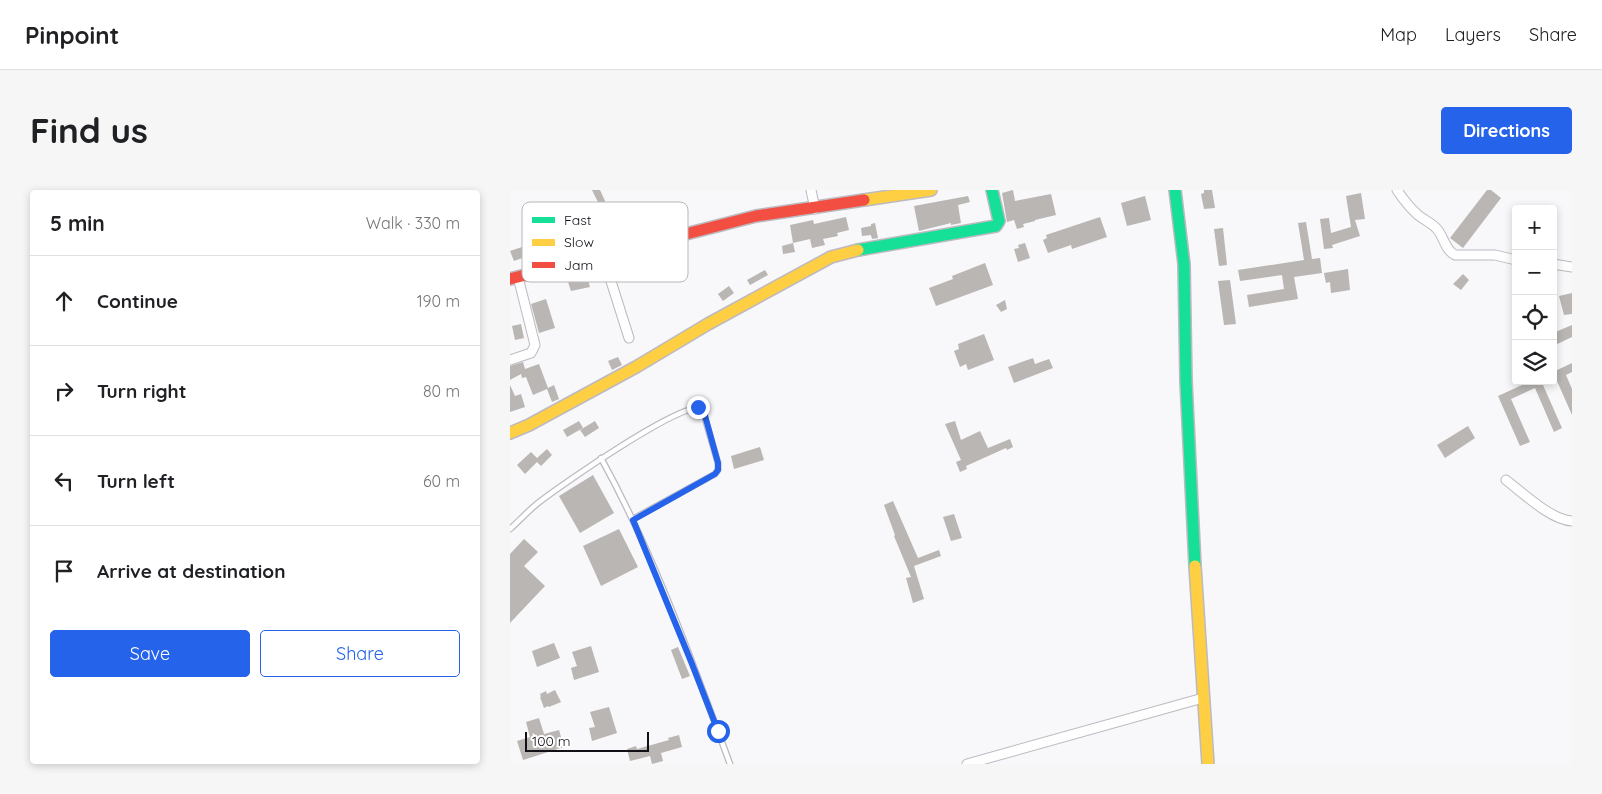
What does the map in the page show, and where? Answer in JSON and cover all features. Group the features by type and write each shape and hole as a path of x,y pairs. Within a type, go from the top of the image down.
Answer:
{"street":[{"path":"811,190 815,209"},
{"path":"688,234 756,216 815,209 931,190"},
{"path":"510,433 529,425 831,257 843,253 996,226 999,221 992,190"},
{"path":"1175,190 1184,264 1190,480 1208,764"},
{"path":"1397,190 1403,200 1419,216 1433,224 1443,236 1451,253 1455,255 1495,255 1512,259"},
{"path":"1557,265 1572,267"},
{"path":"510,360 531,353 535,346 514,278"},
{"path":"611,282 629,338"},
{"path":"1506,480 1549,513 1564,521 1572,521"},
{"path":"967,764 1203,698"}],"lane":[{"path":"510,530 536,504 602,458 643,433 692,408 702,408 718,463 718,470 715,474 633,520"},
{"path":"602,458 633,520 700,682 730,764"}],"building":[{"path":"592,190 600,190 605,202 598,202"},
{"path":"1013,190 1015,201 1051,194 1056,215 1023,224 1024,227 1017,229 1014,220 1007,222 1002,193"},
{"path":"1204,190 1212,190 1215,208 1204,209 1201,194 1204,193"},
{"path":"1487,190 1491,190 1501,198 1463,248 1450,238"},
{"path":"1361,193 1365,219 1355,220 1360,236 1332,245 1333,248 1324,249 1320,219 1329,218 1331,233 1351,227 1346,196"},
{"path":"968,196 970,202 958,205 961,223 951,225 951,223 919,231 914,206"},
{"path":"1145,196 1151,220 1127,226 1121,203"},
{"path":"846,217 849,230 837,233 838,236 823,239 825,245 812,248 810,239 793,243 790,225 813,220 814,224"},
{"path":"1100,217 1107,237 1072,249 1071,245 1048,253 1043,240 1047,238 1046,235"},
{"path":"1306,222 1312,259 1320,258 1322,273 1294,277 1298,299 1249,307 1247,295 1284,289 1282,275 1240,281 1238,270 1304,260 1298,223"},
{"path":"875,223 878,238 872,239 871,235 862,236 861,228"},
{"path":"1223,228 1227,265 1219,266 1214,229"},
{"path":"793,243 795,252 783,254 782,246"},
{"path":"1025,243 1030,258 1018,262 1014,249 1019,248 1018,245"},
{"path":"522,247 522,258 514,261 510,251"},
{"path":"985,263 993,285 936,306 929,288 953,279 952,276"},
{"path":"1348,269 1350,290 1331,293 1330,282 1326,283 1324,273"},
{"path":"765,270 768,275 750,285 747,280"},
{"path":"1463,274 1469,280 1461,290 1453,284"},
{"path":"1230,280 1236,324 1224,325 1218,281"},
{"path":"568,282 589,282 590,287 571,291"},
{"path":"729,286 734,293 723,301 718,294"},
{"path":"1572,293 1572,314 1564,315 1559,296"},
{"path":"546,299 555,328 539,333 531,304"},
{"path":"1005,300 1007,309 1001,312 996,305"},
{"path":"521,324 524,338 515,340 512,326"},
{"path":"1572,325 1572,337 1557,344 1557,331"},
{"path":"984,334 994,360 968,370 966,364 960,367 954,351 959,349 958,344"},
{"path":"618,357 622,365 612,370 608,361"},
{"path":"1033,358 1035,364 1049,359 1053,368 1014,383 1008,367"},
{"path":"523,362 525,369 539,364 548,388 554,385 559,399 552,402 547,389 533,395 526,377 522,378 521,374 510,380 510,366"},
{"path":"1572,363 1572,372 1566,375 1572,389 1572,415 1557,381 1557,370"},
{"path":"510,385 515,396 521,394 525,407 510,412"},
{"path":"1522,385 1543,385 1562,428 1554,432 1535,388 1511,399 1530,442 1520,446 1498,396"},
{"path":"579,421 583,428 567,437 563,430"},
{"path":"595,421 599,428 585,437 580,430"},
{"path":"955,421 961,440 980,431 988,448 1010,439 1013,447 1007,450 1006,448 966,466 967,469 960,472 956,462 961,460 945,424"},
{"path":"1468,426 1475,438 1445,458 1437,445"},
{"path":"760,447 764,460 734,469 731,456"},
{"path":"547,449 552,455 541,466 537,462 525,474 517,465 531,452 537,458"},
{"path":"593,475 614,513 580,533 559,496"},
{"path":"893,501 918,558 939,550 941,556 914,566 924,599 913,603 906,578 911,577 894,536 884,505"},
{"path":"954,514 962,538 951,541 943,517"},
{"path":"619,529 638,567 601,586 583,546"},
{"path":"524,539 538,552 524,566 545,586 510,623 510,554"},
{"path":"554,643 560,658 537,667 532,651"},
{"path":"591,646 599,672 574,680 571,668 577,666 572,652"},
{"path":"678,647 690,676 682,679 671,650"},
{"path":"555,690 561,702 544,708 540,694 546,691 547,694"},
{"path":"609,707 617,733 592,741 589,728 595,727 590,712"},
{"path":"539,718 544,734 559,730 564,747 523,760 517,741 530,737 526,722"},
{"path":"679,735 682,747 661,753 663,761 652,764 650,756 630,761 627,749 636,746 637,749 669,740 668,738"}],"traffic: fast":[{"path":"858,250 996,226 999,221 992,190"},
{"path":"1175,190 1184,264 1186,381 1195,566"}],"traffic: slow":[{"path":"864,200 931,190"},
{"path":"510,433 529,425 636,367 708,324 831,257 858,250"},
{"path":"1195,566 1208,764"}],"traffic: jam":[{"path":"688,233 756,216 864,200"},
{"path":"510,279 522,276"}],"route":[{"path":"698,407 702,408 704,412 718,463 718,470 715,474 633,520 700,682 718,731"}]}
